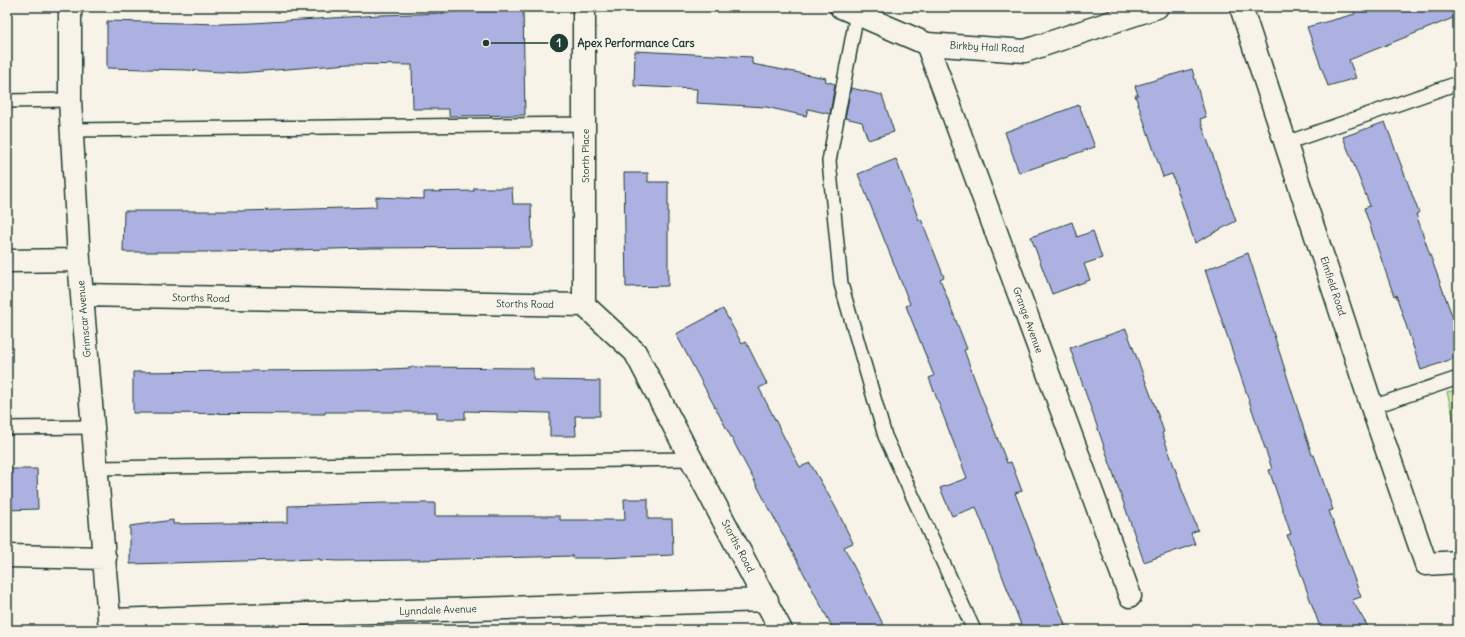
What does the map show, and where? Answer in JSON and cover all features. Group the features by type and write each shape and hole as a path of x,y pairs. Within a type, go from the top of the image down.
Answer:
{"street":[{"name":"Grimscar Avenue","path":"70,7 70,100 79,260 110,625"},
{"name":"Storth Place","path":"584,7 584,305"},
{"name":"Birkby Hall Road","path":"849,10 927,44 1025,51 1157,7"},
{"name":"Elmfield Road","path":"1241,7 1372,407 1426,564 1458,562"},
{"name":"Grange Avenue","path":"927,44 1130,596"},
{"path":"7,261 79,260"},
{"name":"Storths Road","path":"82,295 584,305 635,352 781,630"},
{"path":"7,556 105,558"},
{"name":"Lynndale Avenue","path":"110,625 766,600"}],"lane":[{"path":"849,10 829,161 841,284 885,436 974,630"},
{"path":"1286,143 1458,83"},
{"path":"7,101 70,100"},
{"path":"72,130 585,124"},
{"path":"1372,407 1458,378"},
{"path":"7,428 94,427"},
{"path":"97,468 692,459"}],"green space":[{"path":"1458,390 1458,436 1447,392"}],"building":[{"path":"449,7 523,7 525,115 449,116 449,109 413,109 412,65 349,64 239,73 107,68 107,21 220,24 253,23 380,15 449,13"},
{"path":"1352,7 1458,7 1458,16 1349,60 1356,78 1328,86 1307,27 1355,14"},
{"path":"635,51 752,57 752,64 826,78 825,81 835,84 830,114 808,109 806,116 766,107 696,103 697,89 634,86"},
{"path":"1192,69 1206,117 1200,119 1236,221 1195,243 1172,174 1163,177 1135,95 1138,95 1135,86"},
{"path":"851,88 882,95 894,132 868,140 862,122 845,118"},
{"path":"1079,105 1095,147 1019,173 1005,132"},
{"path":"1385,122 1419,213 1416,214 1458,332 1458,357 1421,370 1396,295 1394,296 1364,208 1370,206 1343,137"},
{"path":"896,159 919,220 921,219 944,277 940,279 967,349 964,350 979,391 1007,463 1011,462 1022,491 1015,493 1067,630 1023,630 976,507 952,516 940,488 967,478 929,378 934,376 906,306 910,304 858,174"},
{"path":"624,173 648,173 648,182 668,182 668,286 626,287"},
{"path":"474,188 512,188 513,204 531,204 532,247 123,252 124,211 244,211 376,207 376,197 424,199 424,192 474,191"},
{"path":"1072,222 1077,237 1093,231 1102,258 1084,264 1090,280 1052,294 1031,237"},
{"path":"1248,253 1312,455 1314,455 1333,510 1329,511 1361,597 1352,600 1370,630 1321,630 1287,535 1291,534 1269,470 1272,469 1205,270"},
{"path":"723,309 742,344 746,342 767,384 759,388 800,467 810,463 836,508 853,543 844,547 886,630 834,630 676,334"},
{"path":"1126,329 1164,432 1162,433 1180,485 1198,530 1191,533 1195,544 1144,562 1070,348"},
{"path":"411,367 533,368 533,380 600,381 600,416 575,416 576,436 550,436 550,413 465,411 465,419 437,419 437,412 325,412 325,414 133,413 133,372 367,370"},
{"path":"7,469 37,469 38,509 7,510"},
{"path":"624,499 648,499 648,519 672,519 673,555 601,558 573,558 573,556 337,561 320,559 130,564 130,526 173,520 173,524 288,522 288,506 435,503 435,516 560,516 560,520 625,520"}],"place":[{"name":"Apex Performance Cars","path":"486,43"}]}
